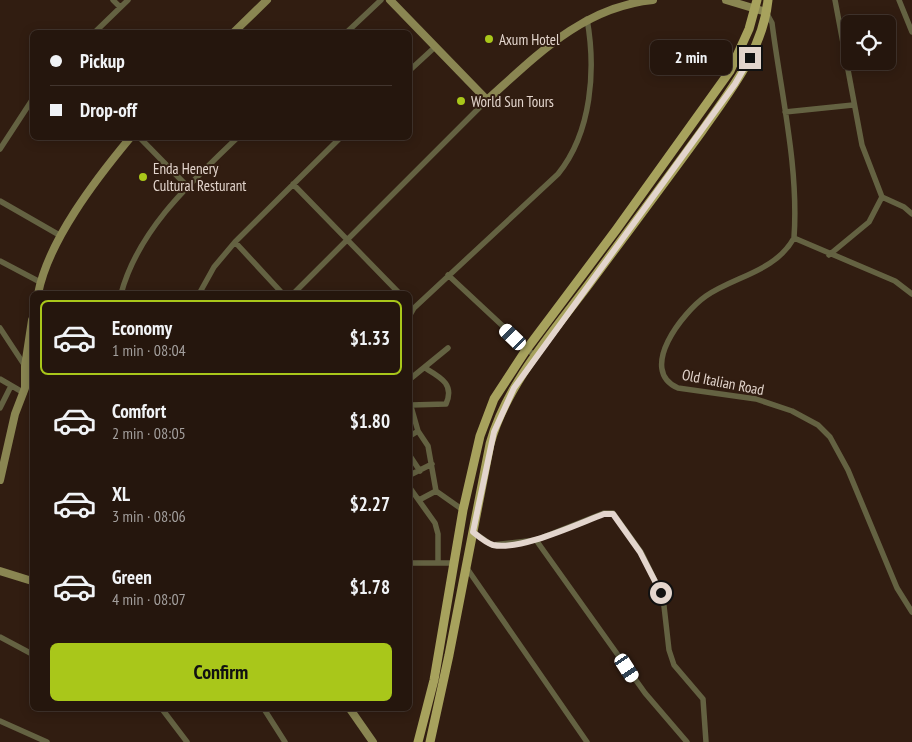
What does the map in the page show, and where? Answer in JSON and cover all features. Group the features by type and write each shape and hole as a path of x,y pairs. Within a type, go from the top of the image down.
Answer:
{"main road":[{"path":"430,742 490,444 498,420 514,388 735,84 756,46 768,0"},
{"path":"418,742 434,680 463,510 486,417 500,388 526,350 616,230 730,71 741,49 756,4"},
{"path":"439,653 449,655"},
{"path":"434,680 443,682"}],"street":[{"path":"113,0 120,7"},
{"path":"97,30 128,0"},
{"path":"236,30 267,0"},
{"path":"349,30 381,0"},
{"path":"390,0 488,100"},
{"path":"296,291 488,100 547,46 587,19 624,3 653,0"},
{"path":"726,0 756,4 766,12 772,23 795,190 794,238 894,281 912,294"},
{"path":"835,0 841,24 853,105 862,145 882,197 904,207 912,214"},
{"path":"898,0 912,32"},
{"path":"412,306 558,174 566,163 579,137 585,117 592,55 587,19"},
{"path":"412,68 435,46"},
{"path":"0,149 30,103"},
{"path":"785,112 853,105"},
{"path":"38,291 40,282 61,236 87,193 128,140"},
{"path":"142,140 187,186"},
{"path":"122,291 124,281 144,240 187,186 235,140"},
{"path":"201,291 214,267 235,242 338,140"},
{"path":"293,184 397,291"},
{"path":"830,255 869,222 882,197"},
{"path":"0,201 61,236"},
{"name":"Old Italian Road","path":"794,238 773,261 712,293 694,306 679,324 664,350 661,360 661,374 668,382 678,388 756,399 792,411 818,425 830,437 848,470 897,588 912,612"},
{"path":"235,242 280,291"},
{"path":"0,261 40,282"},
{"path":"448,275 536,358"},
{"path":"0,328 26,366 30,379 14,414 0,480"},
{"path":"26,366 30,335"},
{"path":"412,378 448,348"},
{"path":"412,404 446,404 448,399 449,388 444,379 425,368"},
{"path":"0,380 24,393"},
{"path":"0,408 11,386"},
{"path":"412,411 418,431 428,446 436,491 463,510"},
{"path":"412,435 418,431"},
{"path":"412,459 420,471"},
{"path":"412,474 432,464"},
{"path":"412,491 435,523 438,534 438,564"},
{"path":"419,500 436,491"},
{"path":"473,532 492,545 536,540 604,514 613,514 640,552 661,593 669,650 674,665 703,699 706,742"},
{"path":"536,540 645,693 687,742"},
{"path":"412,563 454,563"},
{"path":"465,565 586,742"},
{"path":"0,571 30,580"},
{"path":"0,638 30,653"},
{"path":"162,711 182,739 187,742"},
{"path":"265,711 285,742"},
{"path":"351,711 373,742"},
{"path":"0,721 47,742"}],"place":[{"name":"Axum Hotel","path":"489,39"},
{"name":"World Sun Tours","path":"461,101"},
{"name":"Enda Henery Cultural Resturant","path":"143,177"}],"route":[{"path":"661,593 640,552 613,514 609,512 536,540 512,544 492,545 473,532 490,444 498,420 514,388 563,318 659,191 735,84 750,58"}]}
